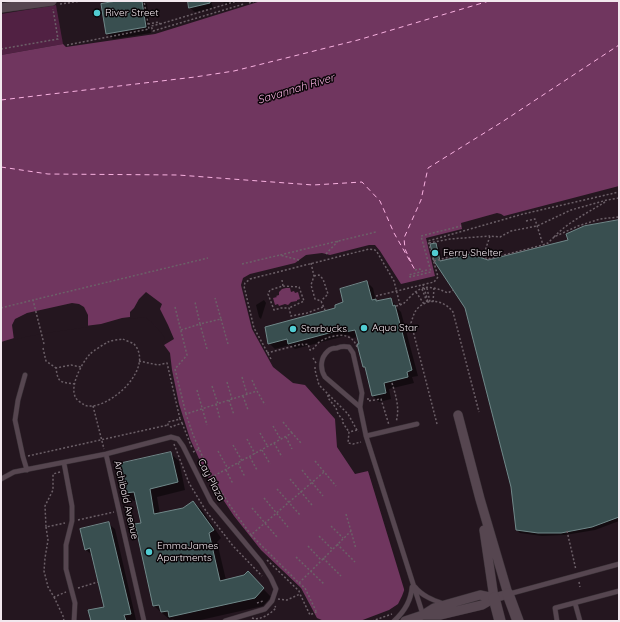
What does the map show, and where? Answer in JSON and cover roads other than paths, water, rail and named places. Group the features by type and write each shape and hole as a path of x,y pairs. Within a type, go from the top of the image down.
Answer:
{"street":[{"path":"1,8 52,3"},
{"path":"458,415 480,499 508,594 518,621"},
{"path":"480,499 494,598 500,621"},
{"path":"423,615 440,615 482,605 494,598 508,594"},
{"path":"406,621 423,615 434,608 480,595 494,598"}],"lane":[{"path":"360,407 325,378 321,367 322,359 328,350 344,345 349,347 353,353 362,393 360,407 366,436 423,615"},
{"path":"25,375 18,400 15,420 27,470"},
{"path":"366,436 417,424"},
{"name":"Cay Plaza","path":"1,479 14,472 106,454 171,437 178,439 211,502 261,562 276,589 272,601 265,609 228,621"},
{"name":"Archibald Avenue","path":"106,454 144,621"},
{"path":"64,463 72,506 72,521 66,545 66,569 74,604 74,621"},
{"path":"508,594 619,564"},
{"path":"412,583 425,596 446,605"},
{"path":"394,621 407,605 412,592 412,583"},
{"path":"558,621 555,608 619,591"},
{"path":"575,603 580,621"}],"water":[{"name":"Savannah River","path":"261,1 619,1 619,186 504,216 497,213 461,223 462,229 426,238 435,276 401,284 380,251 375,245 369,245 330,255 322,253 306,255 295,263 250,274 243,278 241,285 252,329 273,367 293,383 305,385 335,419 337,447 355,474 368,471 411,612 416,621 324,621 317,618 301,588 261,550 234,516 206,474 190,439 179,404 170,353 164,345 167,337 146,315 122,318 101,324 24,335 1,342 1,55 63,44 66,47 155,34"},
{"path":"290,288 291,292 298,292 300,299 291,302 288,305 275,305 273,298 279,295 279,292 282,289"}],"place":[{"name":"River Street","path":"97,13"},
{"name":"Ferry Shelter","path":"435,253"},
{"name":"Aqua Star","path":"364,328"},
{"name":"Starbucks","path":"293,329"},
{"name":"EmmaJames Apartments","path":"149,552"}]}
